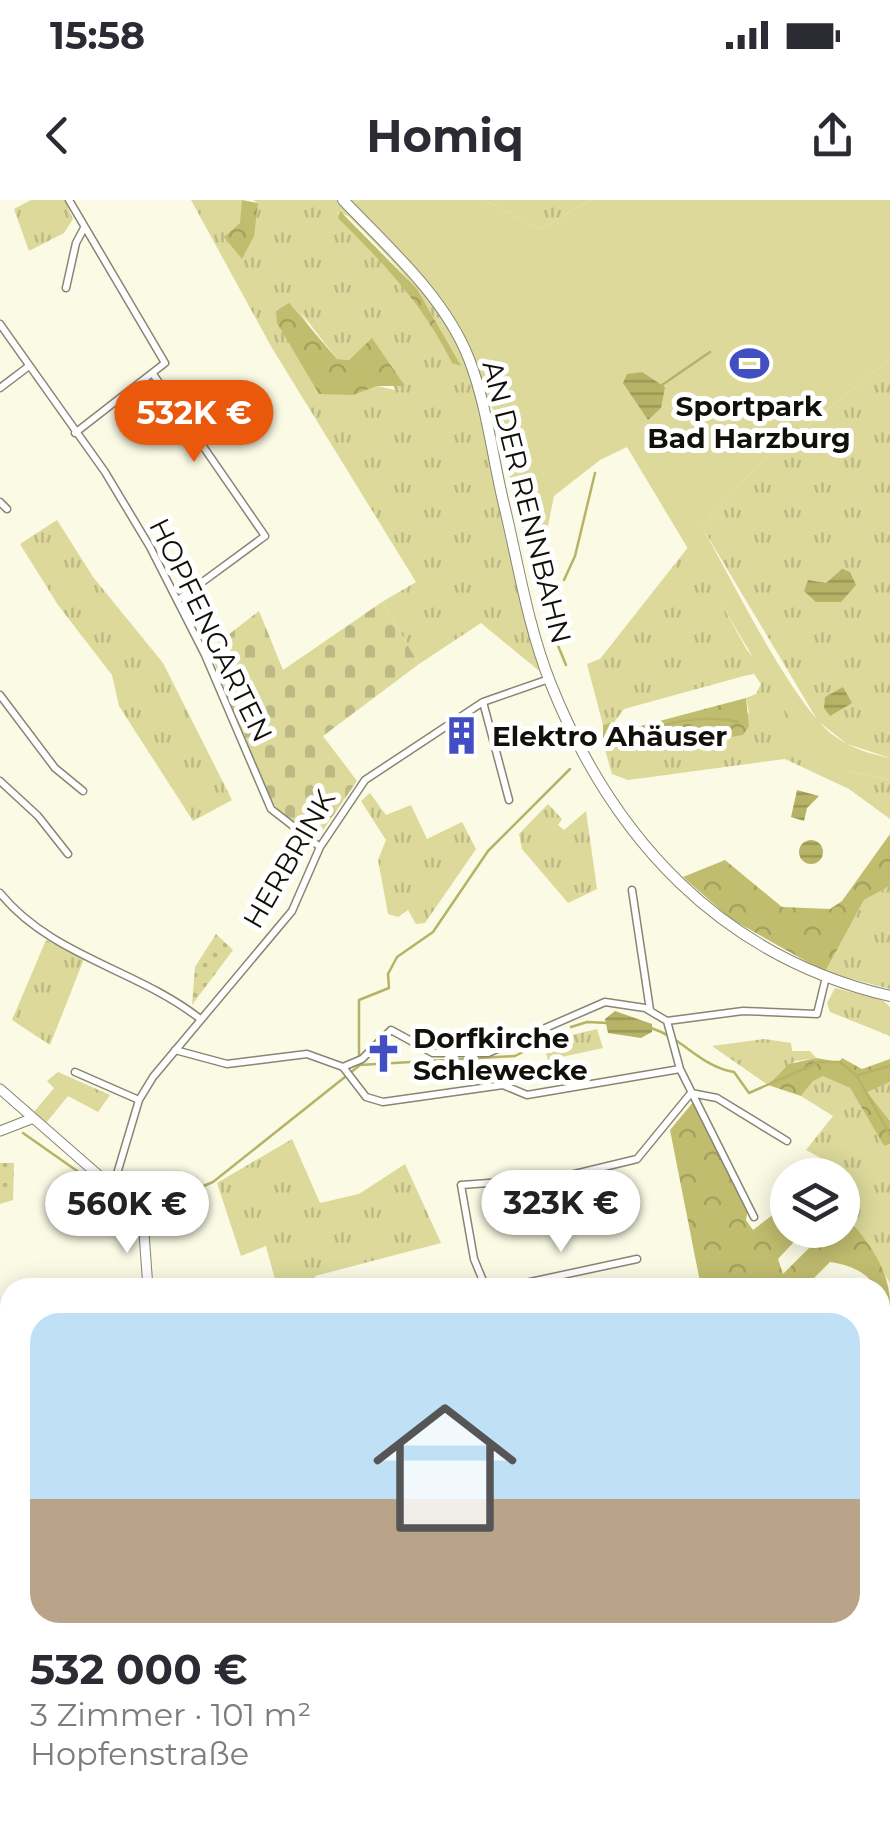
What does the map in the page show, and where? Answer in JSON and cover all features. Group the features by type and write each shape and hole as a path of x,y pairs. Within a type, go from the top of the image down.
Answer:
{"main road":[{"name":"AN DER RENNBAHN","path":"343,200 426,290 468,357 549,679 597,784 652,856 732,926 826,977 890,996"}],"street":[{"path":"70,200 165,364 75,433"},
{"path":"66,288 76,243 84,228"},
{"name":"HOPFENGARTEN","path":"0,324 105,472 178,600 266,800 288,826 320,848"},
{"path":"0,388 29,366"},
{"path":"154,374 265,536 178,600"},
{"path":"0,502 7,509"},
{"name":"HERBRINK","path":"114,1187 140,1100 199,1018 260,954 292,911 320,848 365,780 482,702 549,679"},
{"path":"0,695 56,768 83,791"},
{"path":"482,702 509,800"},
{"path":"0,781 38,816 68,854"},
{"path":"632,890 650,1010"},
{"path":"0,892 56,941 140,981 199,1018"},
{"path":"669,1025 743,1012 816,1014 826,977"},
{"path":"344,1070 362,1059 390,1030 433,1053 488,1053 605,1002 623,1001 650,1010 669,1025 680,1069 754,1217"},
{"path":"174,1050 226,1064 307,1054 344,1070 366,1097 382,1102 502,1086 527,1096 680,1069"},
{"path":"75,1072 140,1100"},
{"path":"0,1089 114,1187 142,1228 147,1278"},
{"path":"691,1093 717,1098 787,1140"},
{"path":"482,1278 474,1259 462,1186 558,1178 636,1159 691,1093"},
{"path":"0,1131 31,1119"},
{"path":"549,1278 637,1259"}],"green space":[{"path":"31,200 65,200 73,219 64,233 29,251 14,209"},
{"path":"191,200 242,200 242,258 258,203 253,200 360,200 349,205 426,289 468,357 549,679 481,623 419,664 382,602 416,582 272,348","holes":["337,212 348,216 410,283 435,320 452,363 434,327 401,281","299,310 337,359 349,360 372,339 395,390 377,386 352,395"]},
{"path":"242,200 258,203 254,236 242,259 224,237 240,223"},
{"path":"360,200 484,200 540,229 591,200 890,200 890,359 756,467 702,527 799,696 840,740 890,758 890,780 851,772 796,729 627,447 600,460 554,496 548,526 527,545 493,409 479,393 448,320 349,206"},
{"path":"484,200 591,200 540,229"},
{"path":"340,211 417,289 461,366 452,363 429,322 401,286 338,218"},
{"path":"289,303 337,359 349,360 372,338 405,386 377,386 353,395 319,394 277,323 276,311"},
{"path":"890,359 890,758 847,744 818,721 702,527 756,467"},
{"path":"57,520 93,577 163,663 232,800 193,821 119,706 112,675 58,605 20,544"},
{"path":"689,546 747,650 851,772 890,780 890,819 849,789 785,759 628,780 612,774 603,743 623,747 714,726 731,737 749,712 746,698 756,694 761,684 754,674 744,676 624,709 615,721 603,725 587,664 600,659"},
{"path":"382,602 419,664 323,736 357,781 317,839 283,816 269,798 209,650 259,611 283,670"},
{"path":"746,698 749,726 743,735 731,737 713,726 623,747 603,743 603,725 615,721 615,727 622,731"},
{"path":"370,793 386,815 411,805 427,839 462,822 476,849 425,923 416,924 408,910 398,917 388,914 378,860 386,840 361,801"},
{"path":"548,804 562,819 558,825 564,830 586,811 597,889 568,903 522,849 519,834"},
{"path":"890,834 890,886 864,900 825,972 731,919 683,877 725,860 782,907 830,909 842,901"},
{"path":"890,886 890,989 825,972 864,900"},
{"path":"216,934 233,950 192,1005 195,967"},
{"path":"46,940 84,959 50,1045 12,1020"},
{"path":"835,988 883,1000 890,1007 890,1036 830,1012 827,1003"},
{"path":"597,1029 603,1048 548,1060 543,1042"},
{"path":"764,1039 791,1043 792,1051 810,1051 816,1058 795,1061 768,1085 712,1046"},
{"path":"816,1058 839,1062 842,1058 862,1069 890,1059 890,1082 867,1092 890,1121 890,1144 884,1146 850,1088 823,1076 813,1081 801,1096 768,1085 789,1064"},
{"path":"58,1072 110,1095 98,1112 68,1096 46,1123 33,1113 54,1088 47,1081"},
{"path":"824,1075 850,1088 884,1146 890,1144 890,1278 860,1234 860,1158 821,1158 806,1150 833,1116 801,1096"},
{"path":"890,1082 890,1121 866,1091"},
{"path":"694,1101 748,1210 746,1220 753,1230 770,1217 770,1248 788,1248 778,1259 783,1274 809,1248 860,1248 860,1234 886,1278 868,1278 851,1267 830,1262 814,1278 699,1278 670,1130"},
{"path":"292,1139 320,1203 359,1194 405,1164 441,1243 316,1278 275,1278 266,1246 241,1256 217,1183"},
{"path":"0,1163 14,1163 13,1200 0,1204"}],"shaded area":[{"path":"642,372 665,387 661,408 648,420 623,383 627,374"},
{"path":"842,569 850,572 856,585 841,602 816,602 804,591 808,580 826,583"},
{"path":"843,687 852,703 830,716 824,708 825,697"},
{"path":"797,790 819,796 807,808 804,821 791,817"},
{"path":"811,840 820,843 820,861 811,864 802,861 799,852 802,843"},
{"path":"615,1011 652,1024 652,1032 641,1038 608,1033 605,1019"}],"waterway":[{"path":"662,385 710,352"},
{"path":"564,580 575,556 595,473"},
{"path":"558,597 552,631 566,665"},
{"path":"610,734 637,738 659,727 685,721 738,722"},
{"path":"359,1058 359,1000 389,988 388,974 397,957 433,932 488,851 570,769"},
{"path":"571,1027 587,1022 608,1023"},
{"path":"651,1028 712,1064 734,1072 749,1093 819,1062 840,1062 856,1075"},
{"path":"142,1212 213,1182 360,1065 515,1056 563,1032"},
{"path":"858,1075 890,1066"},
{"path":"857,1076 890,1135"},
{"path":"23,1133 117,1199 128,1213"}],"place":[{"name":"Sportpark Bad Harzburg","path":"749,363"},
{"name":"Elektro Ahäuser","path":"462,736"},
{"name":"Dorfkirche Schlewecke","path":"383,1054"}]}
